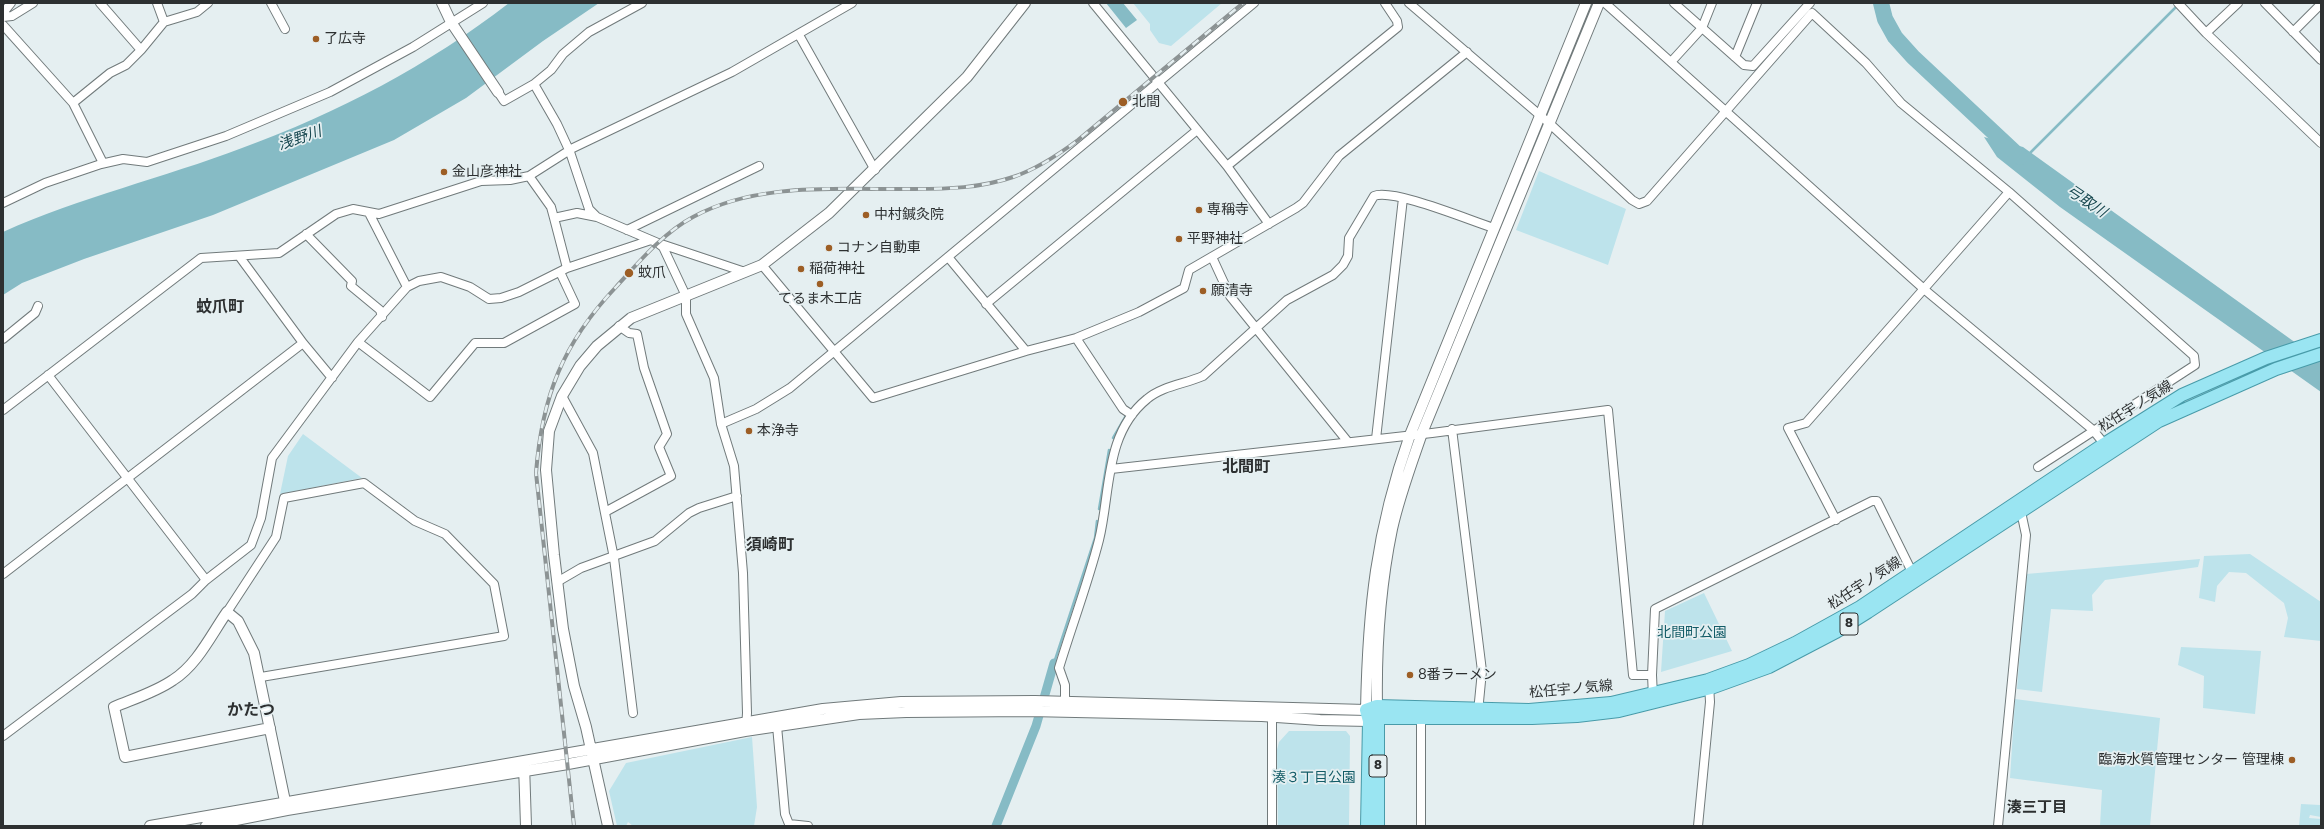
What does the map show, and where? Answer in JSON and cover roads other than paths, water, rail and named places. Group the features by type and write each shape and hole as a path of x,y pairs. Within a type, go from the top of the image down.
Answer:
{"main road":[{"name":"松任宇ノ気線","path":"1373,714 1478,712 1577,716 1619,712 1653,699 1770,668 1812,646 1914,576 2020,508 2182,395 2266,358 2321,340"},
{"name":"松任宇ノ気線","path":"2107,448 2159,421 2276,369 2321,354"},
{"name":"8","path":"1367,826 1373,714"},
{"name":"8","path":"1373,714 1378,826"}],"street":[{"path":"3,13 11,3"},
{"path":"3,17 12,16 33,3"},
{"path":"100,3 141,50"},
{"path":"157,3 164,22"},
{"path":"73,103 110,74 126,65 141,50 164,22 196,12 208,3"},
{"path":"271,3 285,29"},
{"path":"442,3 452,24 504,101 534,84 551,70 563,54 588,32 642,3"},
{"path":"3,203 45,183 103,163 124,159 147,162 226,136 358,79 452,24 483,3"},
{"path":"3,410 201,258 280,252 336,214 353,209 379,214 481,181 510,180 529,176 570,152 573,148 732,72 852,3"},
{"path":"608,826 592,755 574,686 563,629 557,582 546,470 549,432 562,396 580,366 597,346 619,326 631,318 762,265 829,213 875,170 967,77 1025,3"},
{"path":"1093,3 1160,83 1196,131 1227,166 1269,224"},
{"path":"720,424 756,409 790,388 1160,83 1254,3"},
{"path":"1227,166 1398,27 1397,21 1385,3"},
{"path":"1409,3 1549,122 1632,200 1639,204 1647,201 1812,12 1866,63 1901,103 2009,192 2194,356 2195,365 2038,467"},
{"path":"1373,714 1370,607 1379,545 1394,480 1410,435 1586,3"},
{"path":"1373,714 1376,662 1385,571 1400,500 1422,433 1599,3"},
{"path":"1605,3 1925,290 2093,430 2107,448"},
{"path":"1674,3 1744,65 1753,66 1810,3"},
{"path":"1671,62 1702,28 1712,3"},
{"path":"1735,57 1757,3"},
{"path":"2206,33 2238,3"},
{"path":"2265,3 2321,60"},
{"path":"2293,32 2321,4"},
{"path":"2180,5 2206,33 2321,143"},
{"path":"3,25 73,103 103,163"},
{"path":"798,35 875,170"},
{"path":"762,265 873,398 1026,351 1076,338 1139,312 1184,288 1189,270 1303,203 1338,156 1467,52"},
{"path":"534,84 557,124 570,152 589,209 597,217"},
{"path":"986,304 1196,131"},
{"path":"627,230 759,166"},
{"path":"358,342 430,397 474,343 504,343 575,304 564,270 551,207 529,176"},
{"path":"1836,520 1788,428 1806,424 1925,290 2009,192"},
{"path":"1066,712 1061,701 1065,685 1059,668 1100,539 1111,469 1119,435 1132,415 1147,399 1177,384 1188,382 1202,376 1287,300 1333,275 1343,265 1348,256 1349,238 1374,196 1381,193 1403,198 1494,228"},
{"path":"1376,439 1403,198"},
{"path":"369,213 407,287"},
{"path":"554,218 577,213 597,217 655,241 745,272"},
{"path":"306,234 352,281 351,286 380,310 382,317"},
{"path":"3,736 192,594 206,580 251,545 260,518 272,458 284,438 332,378 358,342 382,317 391,303 407,287 419,281 441,277 470,287 489,299 500,298 519,292 564,270 655,241"},
{"path":"655,241 663,247 686,296 686,314 714,378 720,424 734,466 742,573 746,727"},
{"path":"239,256 303,343 332,378"},
{"path":"948,257 1026,351"},
{"path":"1212,257 1230,296 1254,328 1348,442"},
{"path":"3,339 36,313 38,306"},
{"path":"605,512 671,476 659,447 668,434 644,368 637,334 628,333 619,326"},
{"path":"1076,338 1123,409 1132,415"},
{"path":"3,574 303,343"},
{"path":"48,375 206,580"},
{"path":"562,396 592,453 614,556 633,713"},
{"path":"1111,469 1410,435 1608,410 1633,675 1652,675"},
{"path":"1452,429 1482,671 1478,712"},
{"path":"261,677 504,636 494,584 445,534 415,521 364,483 284,498 276,537 191,664 172,681 114,708 126,758 270,728"},
{"path":"557,582 582,568 654,541 689,513 699,508 737,496"},
{"path":"1653,699 1652,675 1656,609 1872,501 1877,501 1914,576"},
{"path":"1998,826 2026,535 2020,508"},
{"path":"227,612 238,621 247,636 254,653 261,677 286,806"},
{"path":"1698,826 1709,684"},
{"path":"150,826 286,806 524,765 592,755 746,727 822,709 901,702 1061,701 1272,706 1373,714"},
{"path":"1272,706 1272,826"},
{"path":"746,727 777,726 859,714 898,712 1029,711 1272,716 1373,714"},
{"path":"1421,714 1421,826"},
{"path":"777,726 785,814 789,824 808,826"},
{"path":"524,765 526,826"},
{"path":"206,826 286,806"}],"water":[{"name":"浅野川","path":"509,3 599,3 543,41 466,98 394,140 213,215 84,259 22,283 3,295 3,232 62,208 212,159 313,119 382,86 415,67 478,26"},
{"path":"1106,3 1123,3 1137,20 1126,28"},
{"path":"1984,137 2023,147 2321,361 2321,392 2060,207 1997,157"}],"waterway":[{"name":"弓取川","path":"1881,3 1885,19 1895,37 1913,57 2020,157"},
{"path":"2029,154 2178,5"},
{"path":"1113,438 1127,414"},
{"path":"1099,509 1109,450"},
{"path":"1054,663 1095,538 1097,521"},
{"path":"996,826 1036,726 1054,663"}],"railway":[{"path":"574,826 536,473 544,419 558,372 582,329 598,308 643,258 672,231 693,217 718,206 745,198 801,190 926,189 976,186 1001,181 1039,166 1078,140 1243,3"}],"place":[{"name":"了広寺","path":"316,39"},
{"name":"北間","path":"1123,102"},
{"name":"金山彦神社","path":"444,172"},
{"name":"専稱寺","path":"1199,210"},
{"name":"中村鍼灸院","path":"866,215"},
{"name":"平野神社","path":"1179,239"},
{"name":"コナン自動車","path":"829,248"},
{"name":"稲荷神社","path":"801,269"},
{"name":"蚊爪","path":"629,273"},
{"name":"てるま木工店","path":"820,284"},
{"name":"願清寺","path":"1203,291"},
{"name":"本浄寺","path":"749,431"},
{"name":"8番ラーメン","path":"1410,675"},
{"name":"臨海水質管理センター 管理棟","path":"2292,760"}],"district":[{"name":"蚊爪町","path":"220,308"},
{"name":"北間町","path":"1246,468"},
{"name":"須崎町","path":"770,546"},
{"name":"かたつ","path":"251,711"},
{"name":"湊三丁目","path":"2037,808"}],"park label":[{"name":"北間町公園","path":"1692,633"},
{"name":"湊３丁目公園","path":"1314,778"}]}
